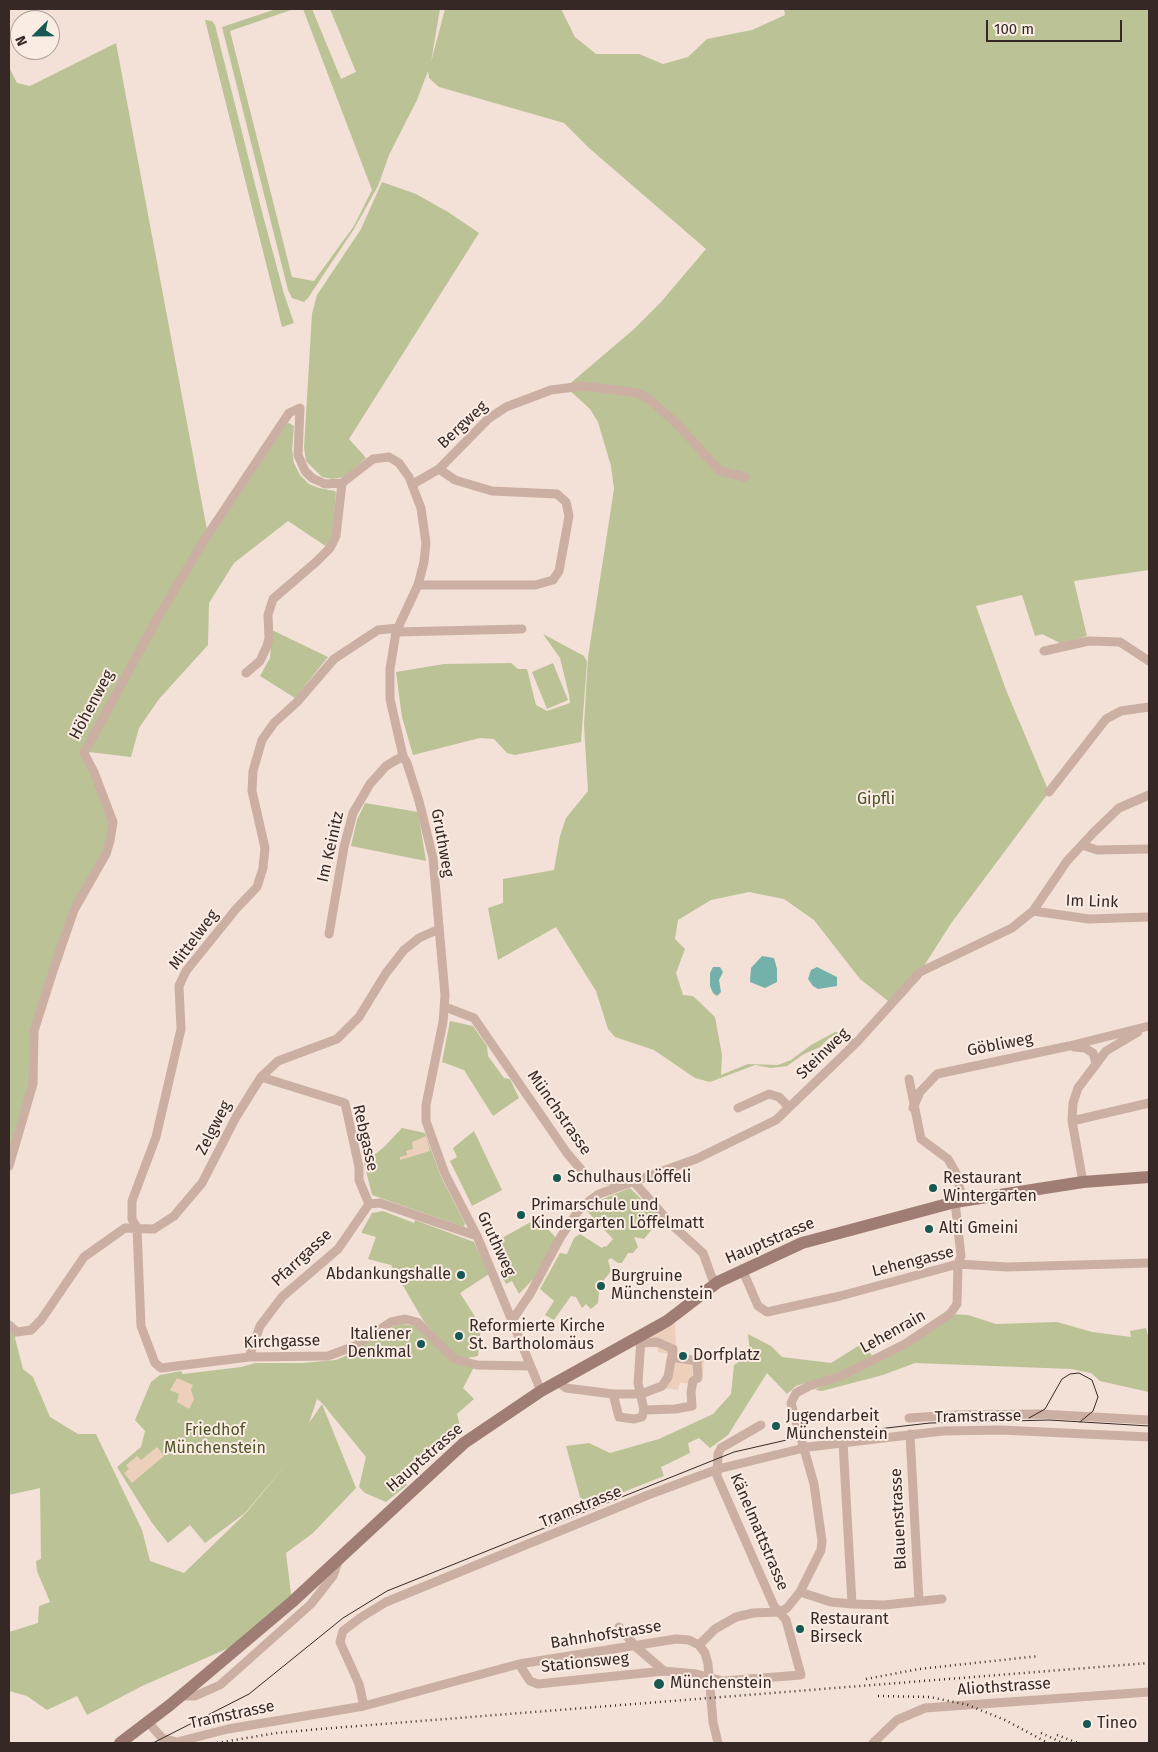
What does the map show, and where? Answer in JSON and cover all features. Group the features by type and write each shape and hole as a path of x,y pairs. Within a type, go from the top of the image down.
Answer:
{"main road":[{"name":"Hauptstrasse","path":"120,1743 181,1696 292,1602 464,1443 541,1391 641,1339 674,1316 697,1295 718,1282 742,1269 822,1236 959,1202 1083,1182 1149,1177"}],"street":[{"name":"Bergweg","path":"413,484 439,469 488,419 506,407 566,387 614,389 638,393 650,400 676,423 720,470 745,477"},
{"name":"Höhenweg","path":"9,1166 33,1084 34,1031 74,910 106,854 110,841 113,822 94,772 84,753 157,619 203,542 289,412 300,408 298,455 305,471 316,481 325,484 342,483"},
{"name":"Gruthweg","path":"342,483 369,462 383,456 399,463 413,484 425,526 426,543 418,584 397,630 390,669 390,699 402,756 407,763 426,827 432,858 445,1007 426,1105 426,1121 445,1174 477,1236 513,1319 541,1391"},
{"path":"418,584 540,584 553,580 559,571 568,516 566,502 558,494 492,491 455,480 439,469"},
{"path":"246,673 260,661 267,646 269,638 268,615 273,599 330,548 336,536 342,483"},
{"name":"Mittelweg","path":"161,1368 155,1363 140,1326 137,1228 132,1219 132,1201 156,1137 181,1029 179,986 186,971 236,909 257,887 263,868 265,848 252,790 253,770 262,740 274,723 297,702 334,658 378,630 522,629"},
{"path":"1044,651 1089,641 1120,642 1149,660"},
{"path":"1049,792 1106,719 1121,711 1149,707"},
{"name":"Im Keinitz","path":"329,934 344,848 353,813 370,784 386,766 402,756"},
{"name":"Steinweg","path":"513,1319 530,1294 560,1238 581,1207 599,1194 705,1155 769,1124 857,1042 920,972 1012,928 1034,911 1067,861 1082,844 1119,808 1149,795"},
{"path":"1082,844 1097,850 1149,849"},
{"name":"Im Link","path":"1034,911 1089,919 1149,917"},
{"name":"Zelgweg","path":"9,1325 17,1332 31,1330 41,1320 84,1256 125,1228 154,1229 164,1225 202,1183 236,1116 261,1077 278,1062 337,1039 359,1017 386,973 404,950 420,938 438,929"},
{"name":"Münchstrasse","path":"445,1007 474,1018 567,1153 584,1174 596,1179 634,1182"},
{"path":"1083,1182 1072,1121 1073,1103 1078,1088 1106,1050 1149,1026"},
{"name":"Göbliweg","path":"913,1108 920,1092 937,1074 1069,1046 1149,1026"},
{"name":"Göbliweg","path":"1069,1046 1085,1048 1092,1053 1096,1063"},
{"name":"Rebgasse","path":"261,1077 345,1103 359,1167 359,1180 369,1204"},
{"name":"Lehenrain","path":"779,1612 787,1608 800,1592 821,1550 822,1541 814,1484 790,1403 796,1393 809,1386 849,1372 905,1344 940,1323 957,1304 958,1264 961,1256 956,1173 948,1159 921,1139 913,1108 909,1079"},
{"path":"738,1108 769,1094 779,1097 789,1107"},
{"path":"1072,1121 1149,1103"},
{"path":"634,1182 672,1225 702,1253 712,1278 718,1282"},
{"path":"369,1204 380,1203 477,1236"},
{"name":"Pfarrgasse","path":"249,1357 260,1326 282,1297 338,1249 369,1204"},
{"name":"Lehengasse","path":"742,1269 758,1306 767,1312 840,1296 958,1264 1008,1267 1149,1263"},
{"name":"Kirchgasse","path":"161,1368 249,1357 328,1356 355,1346 391,1322 405,1319 417,1322 454,1359 477,1364 530,1366"},
{"path":"558,1382 566,1388 613,1394 641,1394 662,1386 666,1382 673,1349 657,1342 641,1339 638,1383 641,1394 644,1410 642,1417 634,1419 619,1417 613,1394"},
{"path":"644,1410 692,1406 693,1381 698,1378 697,1361 672,1357"},
{"name":"Tramstrasse","path":"909,1418 955,1415 1040,1414 1149,1420"},
{"name":"Känelmattstrasse","path":"761,1425 721,1448 718,1469 719,1482 774,1606 779,1612"},
{"name":"Tramstrasse","path":"148,1722 162,1738 174,1742 228,1729 364,1706 358,1684 340,1642 343,1631 360,1618 395,1598 718,1469 803,1448 910,1434 1001,1430 1149,1437"},
{"name":"Blauenstrasse","path":"910,1434 919,1601"},
{"path":"843,1442 852,1604"},
{"name":"Hauptstrasse","path":"181,1696 195,1696 220,1686 320,1594 333,1576 340,1556"},
{"path":"800,1592 831,1602 852,1604 884,1605 942,1599"},
{"path":"718,1743 713,1722 708,1664 705,1653 699,1645 715,1629 736,1617 779,1612"},
{"name":"Stationsweg","path":"519,1664 530,1681 538,1684 664,1671 696,1674 723,1681 801,1675 789,1628 779,1612"},
{"name":"Stationsweg","path":"619,1628 636,1647 664,1671"},
{"name":"Bahnhofstrasse","path":"364,1706 519,1664 666,1640 689,1640 699,1645"},
{"name":"Aliothstrasse","path":"872,1743 897,1720 925,1708 1149,1692"}],"green space":[{"name":"Gipfli","path":"276,9 294,9 230,31 292,277 314,281 354,226 372,190 303,9 312,9 341,79 356,72 330,9 440,9 431,62 445,9 561,9 575,37 596,54 639,54 663,64 688,57 707,39 752,30 785,15 784,9 1149,9 1149,570 1074,581 1087,636 1062,644 1042,634 1035,636 1022,595 976,606 1006,690 1049,792 952,922 920,972 892,1004 860,979 814,920 784,899 749,892 711,900 678,920 675,939 685,949 676,973 683,995 693,996 715,1017 722,1055 721,1075 748,1064 778,1065 791,1060 811,1045 835,1032 845,1033 857,1042 850,1048 847,1038 838,1035 829,1038 820,1047 804,1054 787,1066 771,1068 755,1065 710,1082 695,1078 654,1050 615,1037 608,1029 596,991 556,927 498,960 488,908 503,903 503,879 554,870 560,836 566,818 588,791 584,725 588,657 614,489 611,466 598,422 590,409 566,387 633,330 661,302 706,249 589,148 564,123 439,87 429,78 428,71 417,100 389,155 378,186 354,229 308,298 304,302 292,298 288,290 222,27"},
{"path":"205,20 212,21 215,25 261,208 284,294 294,323 282,327"},
{"path":"116,43 207,530 82,750 113,822 110,841 74,910 34,1031 33,1084 9,1166 9,67 17,83 30,86"},
{"path":"382,182 416,194 448,212 479,233 349,439 366,458 344,477 332,479 322,477 306,461 304,448 312,314 317,295 361,229"},
{"path":"289,423 294,426 292,450 294,463 300,475 309,484 335,491 336,493 333,531 327,547 288,521 234,563 209,603 208,645 159,699 139,728 131,757 89,752 137,661 204,545 284,425"},
{"path":"272,630 328,657 295,698 260,676 270,658"},
{"path":"543,634 584,656 587,662 581,742 515,755 507,753 494,739 480,738 413,755 402,717 396,672 444,664 511,663 518,669 527,669 536,705 547,711 570,703 560,658"},
{"path":"553,663 568,700 547,709 532,672"},
{"path":"365,803 418,812 426,861 351,846 357,820"},
{"path":"450,1021 473,1026 487,1046 488,1056 504,1078 510,1079 519,1098 493,1116 464,1070 442,1062"},
{"path":"402,1128 425,1133 441,1177 465,1223 464,1227 372,1195 364,1163 384,1147"},
{"path":"474,1131 502,1190 472,1206 450,1161 457,1157 453,1148"},
{"path":"630,1188 661,1218 644,1239 634,1237 638,1247 633,1253 628,1253 622,1263 618,1263 611,1258 608,1260 611,1271 597,1289 599,1292 598,1303 591,1309 586,1304 582,1308 576,1297 571,1296 554,1320 545,1315 554,1301 540,1289 560,1253 567,1254 574,1238 580,1234 602,1248 606,1247 613,1239 587,1211 595,1202"},
{"path":"383,1211 414,1223 415,1220 474,1242 489,1274 460,1293 481,1326 478,1356 462,1359 454,1355 424,1322 391,1265 368,1259 376,1237 362,1233 362,1231 372,1213"},
{"path":"538,1218 556,1238 536,1276 519,1294 512,1281 506,1284 502,1276 508,1272 493,1243"},
{"path":"950,1314 968,1315 996,1324 1057,1322 1092,1332 1131,1337 1130,1331 1146,1328 1149,1339 1149,1392 1100,1381 1091,1373 1071,1369 915,1363 883,1375 822,1391 815,1390"},
{"name":"Friedhof Münchenstein","path":"403,1324 416,1326 431,1340 474,1367 463,1388 474,1399 457,1414 460,1426 403,1479 407,1485 386,1502 365,1493 359,1487 366,1457 322,1403 317,1399 309,1423 322,1404 356,1488 313,1533 286,1553 292,1602 247,1640 142,1686 87,1715 77,1696 47,1710 27,1696 9,1691 9,1632 38,1623 39,1606 50,1602 37,1571 36,1561 41,1559 40,1488 9,1495 9,1325 17,1332 15,1338 23,1369 33,1377 50,1417 78,1434 96,1434 142,1530 150,1561 184,1573 246,1513 289,1461 245,1513 205,1543 190,1525 168,1543 152,1523 117,1467 141,1447 145,1431 135,1420 151,1382 160,1375 181,1371 183,1374 241,1367 255,1363 302,1363 336,1360 350,1354 394,1326"},
{"path":"748,1334 771,1346 782,1357 831,1363 863,1343 873,1357 852,1368 796,1386 787,1394 767,1373 728,1435 710,1448 699,1438 688,1443 690,1453 661,1467 664,1476 583,1508 566,1446 589,1443 610,1453 659,1439 713,1414 731,1394 734,1365 750,1355"}],"shaded area":[{"path":"426,1136 430,1151 400,1160 400,1157 407,1155 406,1151 413,1149 412,1142"},
{"name":"Dorfplatz","path":"675,1322 676,1349 680,1353 704,1357 703,1376 691,1384 680,1383 678,1390 663,1388 670,1354 658,1352 658,1348 650,1347 648,1336"},
{"path":"177,1378 193,1385 191,1390 194,1399 189,1409 177,1402 179,1394 170,1390"},
{"path":"157,1447 164,1456 132,1483 124,1473 129,1469 126,1465 137,1456 141,1460"}],"water":[{"path":"762,956 774,958 777,969 777,982 765,988 750,982 751,968"},
{"path":"713,967 720,967 723,972 719,980 721,992 717,996 713,993 710,986 710,973"},
{"path":"817,967 837,977 837,986 818,989 813,986 808,979 811,970"}],"tram line":[{"path":"1029,1418 1045,1409 1062,1379 1070,1374 1079,1373 1092,1380 1098,1397 1093,1411 1080,1422"},
{"path":"153,1743 249,1694 343,1618 387,1591 734,1452 791,1439 930,1423 1049,1420 1149,1426"}],"railway":[{"path":"866,1679 919,1669 1039,1656"},
{"path":"217,1743 276,1733 320,1729 1149,1663"},
{"path":"878,1696 930,1697 968,1705 1005,1720 1048,1743"},
{"path":"1041,1733 1063,1743"},
{"path":"1057,1735 1078,1743"}],"place":[{"name":"Schulhaus Löffeli","path":"557,1178"},
{"name":"Restaurant Wintergarten","path":"933,1188"},
{"name":"Primarschule und Kindergarten Löffelmatt","path":"521,1215"},
{"name":"Alti Gmeini","path":"929,1229"},
{"name":"Abdankungshalle","path":"461,1275"},
{"name":"Burgruine Münchenstein","path":"601,1286"},
{"name":"Reformierte Kirche St. Bartholomäus","path":"459,1336"},
{"name":"Italiener Denkmal","path":"421,1344"},
{"name":"Dorfplatz","path":"683,1356"},
{"name":"Jugendarbeit Münchenstein","path":"776,1426"},
{"name":"Restaurant Birseck","path":"800,1629"},
{"name":"Münchenstein","path":"659,1684"},
{"name":"Tineo","path":"1087,1724"}]}
